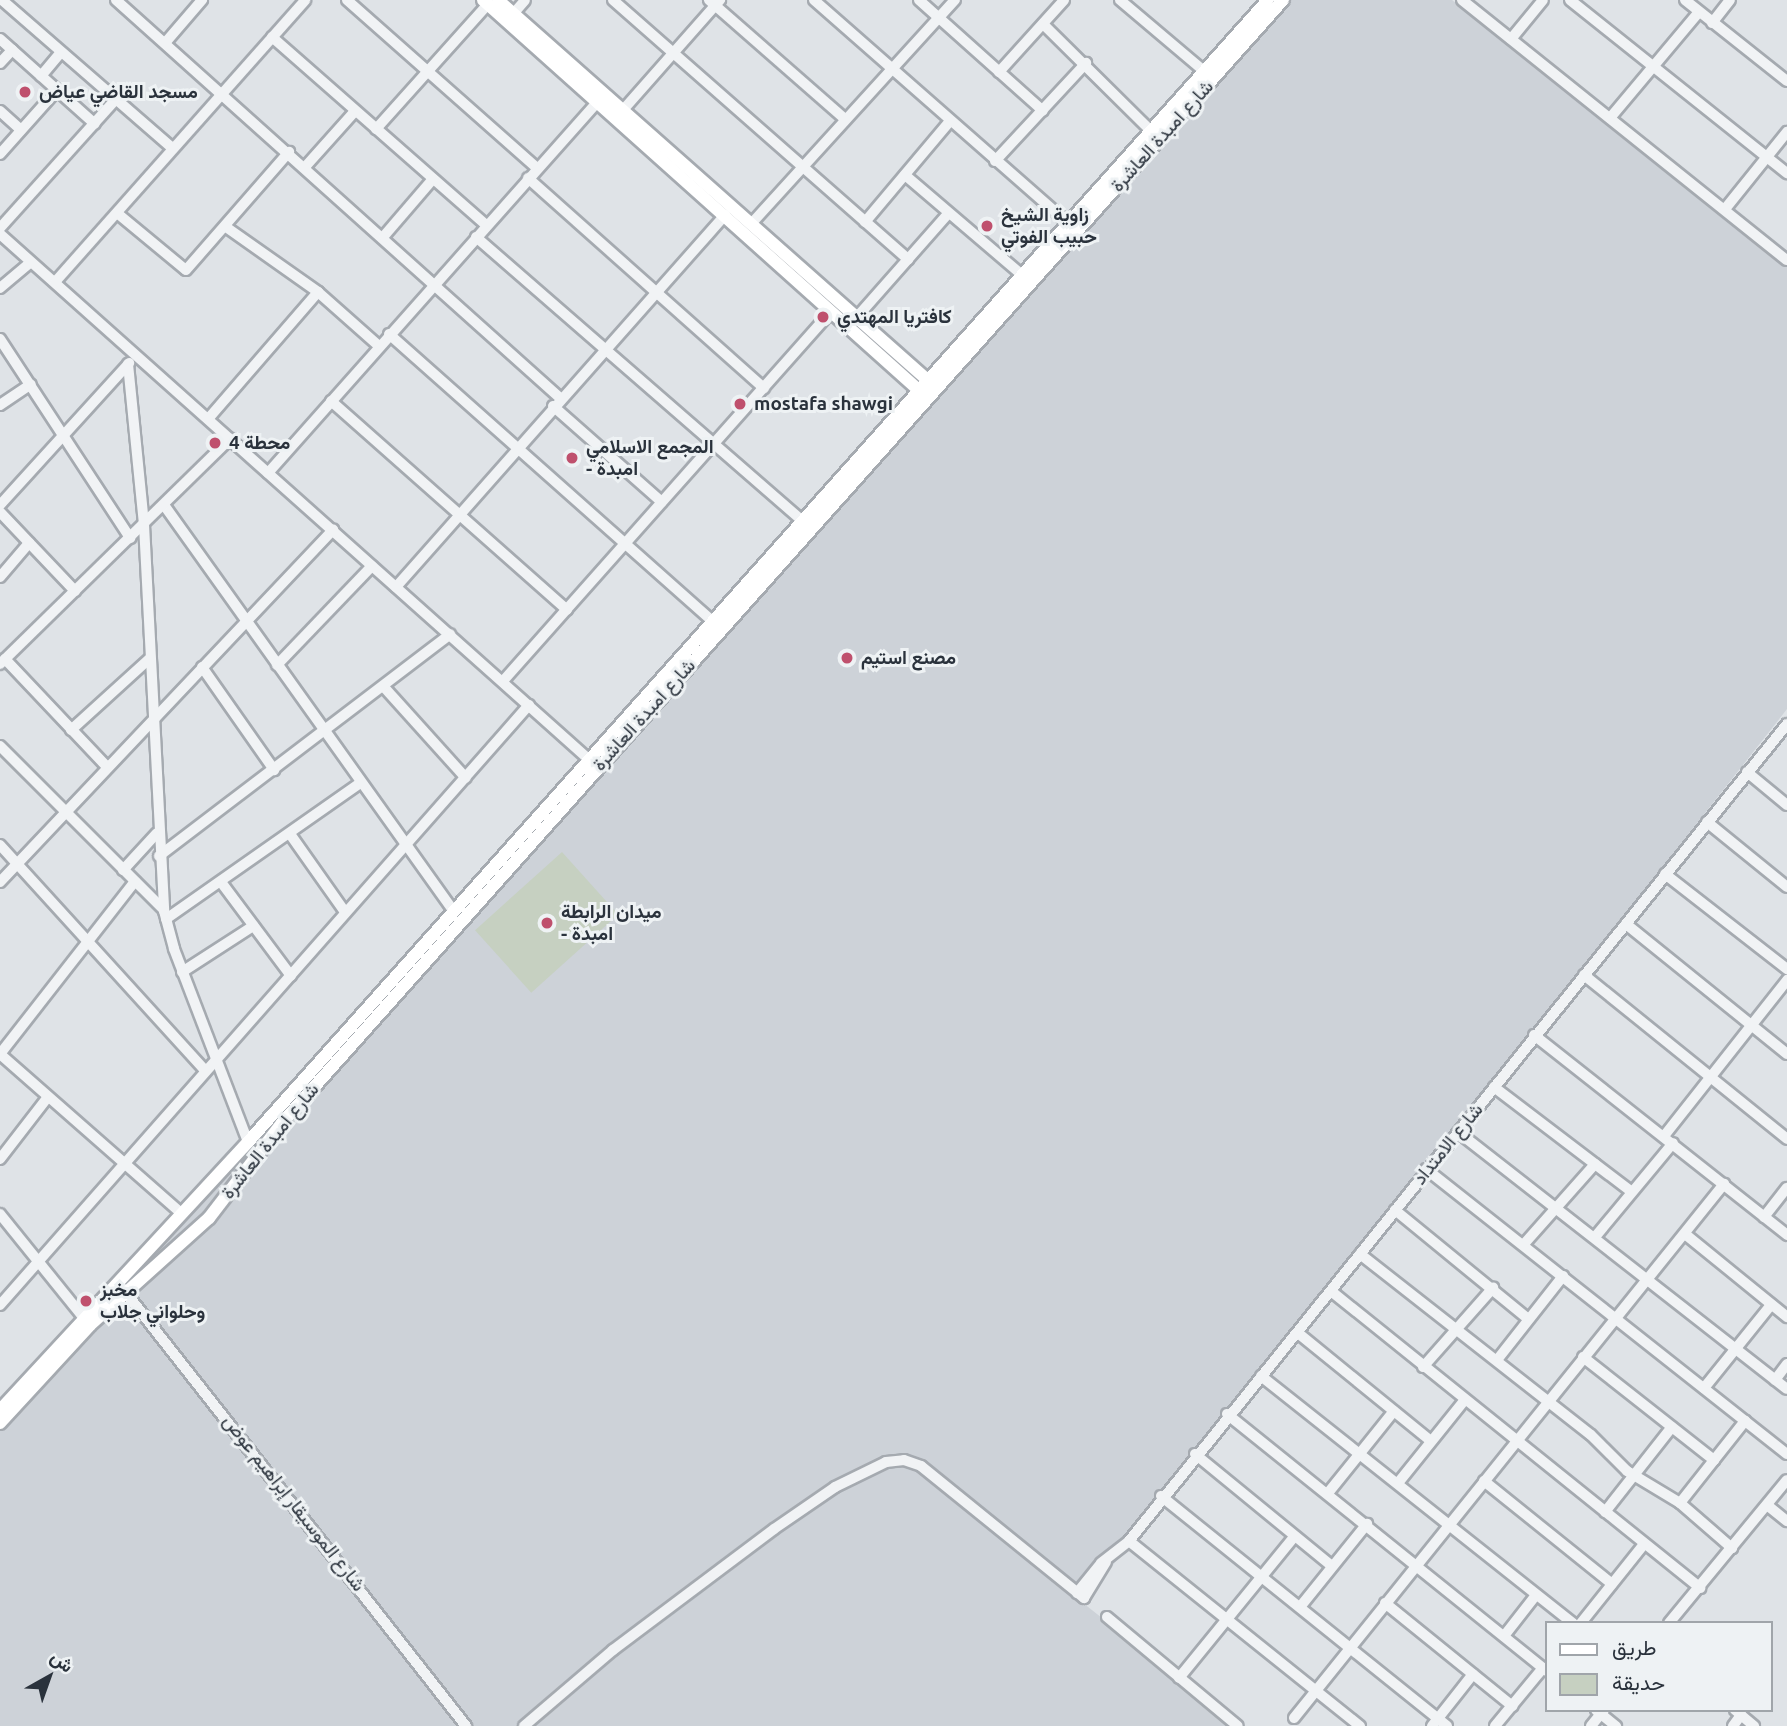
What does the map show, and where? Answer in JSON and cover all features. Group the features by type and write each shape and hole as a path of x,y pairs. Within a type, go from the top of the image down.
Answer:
{"main road":[{"name":"شارع امبدة العاشرة","path":"121,1287 209,1218 282,1123 712,621 802,520 927,388 1022,275 1268,0"},
{"name":"شارع امبدة العاشرة","path":"0,1410 121,1287 181,1213 593,762 927,388 1283,0"},
{"path":"489,1 513,14 601,97 623,110 698,183 725,215 831,312 927,388"},
{"path":"489,1 857,317 927,388"},
{"name":"شارع امبدة العاشرة","path":"0,1423 87,1322"}],"street":[{"path":"2,0 172,148"},
{"path":"116,0 384,236 662,502"},
{"path":"165,43 202,0"},
{"path":"55,282 305,0"},
{"path":"347,0 537,168"},
{"path":"513,14 525,0"},
{"path":"613,0 908,259"},
{"path":"814,0 1068,223"},
{"path":"919,0 1043,111"},
{"path":"751,224 955,0"},
{"path":"999,72 1064,0"},
{"path":"1120,0 1204,71"},
{"path":"1131,10 1139,0"},
{"path":"1462,0 1787,260"},
{"path":"1511,39 1543,0"},
{"path":"1570,0 1787,173"},
{"path":"1685,0 1787,82"},
{"path":"1712,23 1730,0"},
{"path":"376,129 489,1"},
{"path":"623,110 715,2 845,119"},
{"path":"1610,118 1699,12"},
{"path":"1042,24 1086,63 1150,130"},
{"path":"272,37 486,225"},
{"path":"0,39 95,124"},
{"path":"0,64 12,50"},
{"path":"41,76 61,52"},
{"path":"995,161 1086,63"},
{"path":"0,154 57,90"},
{"path":"268,473 433,283 601,97"},
{"path":"0,229 116,99"},
{"path":"0,111 21,130"},
{"path":"305,167 355,111"},
{"path":"866,222 950,121"},
{"path":"1725,209 1787,132"},
{"path":"117,213 186,270 289,152"},
{"path":"905,176 947,215 1022,275"},
{"path":"528,178 654,293 764,388"},
{"path":"384,236 433,179"},
{"path":"396,587 604,347 725,215"},
{"path":"857,317 947,215"},
{"path":"226,227 318,292 379,346"},
{"path":"0,234 593,762"},
{"path":"476,237 802,520"},
{"path":"0,288 31,262"},
{"path":"208,419 318,292"},
{"path":"503,681 831,312"},
{"path":"389,334 712,621"},
{"path":"0,339 130,538"},
{"path":"0,505 136,355"},
{"path":"128,364 144,525 157,832 165,915 182,972 248,1142"},
{"path":"0,405 31,384"},
{"path":"331,401 567,610"},
{"path":"107,767 3,662 230,439"},
{"path":"164,505 359,784 454,912"},
{"path":"0,512 75,591"},
{"path":"0,882 333,530"},
{"path":"0,577 29,543"},
{"path":"277,665 372,566"},
{"path":"159,856 384,687 450,634"},
{"path":"71,730 149,659"},
{"path":"202,667 274,770"},
{"path":"384,687 466,778"},
{"path":"0,1305 204,1069 291,976 529,705"},
{"name":"شارع الامتداد","path":"524,1726 613,1650 774,1529 835,1487 886,1462 904,1460 921,1466 1080,1596 1107,1561 1129,1541 1161,1496 1227,1414 1298,1333 1534,1035 1787,724"},
{"path":"0,746 135,881 165,915"},
{"path":"1747,772 1787,804"},
{"path":"165,915 221,882 359,784"},
{"path":"1707,822 1787,887"},
{"path":"123,870 157,832"},
{"path":"290,834 345,912"},
{"path":"0,845 204,1069"},
{"path":"1665,874 1787,969"},
{"path":"135,881 0,1054 181,1213"},
{"path":"221,882 291,976"},
{"path":"1626,924 1787,1054"},
{"path":"182,972 253,926"},
{"path":"1584,975 1787,1139"},
{"path":"1595,1237 1632,1192 1712,1078 1787,980"},
{"path":"1534,1035 1787,1235"},
{"path":"1494,1087 1632,1192"},
{"path":"0,1159 48,1097"},
{"path":"1458,1132 1787,1389"},
{"path":"1524,1244 1595,1164"},
{"path":"1426,1170 1524,1244 1787,1454"},
{"path":"1294,1718 1724,1184"},
{"path":"1764,1217 1787,1188"},
{"path":"1395,1210 1528,1319"},
{"path":"0,1214 87,1322"},
{"path":"1685,1234 1787,1317"},
{"path":"1360,1254 1497,1360 1634,1474 1680,1503 1732,1548"},
{"path":"1497,1360 1563,1276"},
{"name":"شارع الموسيقار إبراهيم عوض","path":"121,1287 466,1726"},
{"path":"1423,1367 1493,1288"},
{"path":"1331,1291 1464,1401 1700,1588"},
{"path":"1704,1388 1771,1305"},
{"path":"1298,1333 1432,1441"},
{"path":"1583,1357 1713,1460"},
{"path":"1775,1380 1787,1364"},
{"path":"1261,1376 1570,1621"},
{"path":"1398,1483 1464,1401"},
{"path":"1328,1493 1394,1410"},
{"path":"1227,1414 1367,1524 1545,1670 1495,1726"},
{"path":"1680,1503 1745,1421"},
{"path":"1605,1512 1672,1427"},
{"path":"1195,1454 1332,1566"},
{"path":"1671,1621 1787,1480"},
{"path":"1484,1481 1612,1584"},
{"path":"1161,1496 1300,1606 1435,1722 1447,1726"},
{"path":"1767,1506 1787,1521"},
{"path":"1300,1606 1367,1524"},
{"path":"1179,1678 1295,1536"},
{"path":"1129,1541 1360,1726"},
{"path":"1583,1621 1644,1544"},
{"path":"1504,1636 1536,1595"},
{"path":"1385,1603 1512,1706"},
{"path":"1107,1617 1238,1726"},
{"path":"1435,1722 1473,1675"},
{"path":"1591,1726 1600,1712 1616,1726"},
{"path":"1733,1726 1738,1713 1754,1726"}],"shaded area":[{"path":"1265,0 1452,0 1787,264 1787,709 1083,1603 1239,1726 0,1726 0,1425"}],"green space":[{"name":"ميدان الرابطة - امبدة","path":"562,852 618,914 531,993 475,930"}],"place":[{"name":"مسجد القاضي عياض","path":"25,92"},
{"name":"زاوية الشيخ حبيب الفوتي","path":"987,226"},
{"name":"كافتريا المهتدي","path":"823,317"},
{"name":"mostafa shawgi","path":"740,404"},
{"name":"محطة 4","path":"215,443"},
{"name":"المجمع الاسلامي - امبدة","path":"572,458"},
{"name":"مصنع استيم","path":"847,658"},
{"name":"ميدان الرابطة - امبدة","path":"547,923"},
{"name":"مخبز وحلواني جلاب","path":"86,1301"}]}
